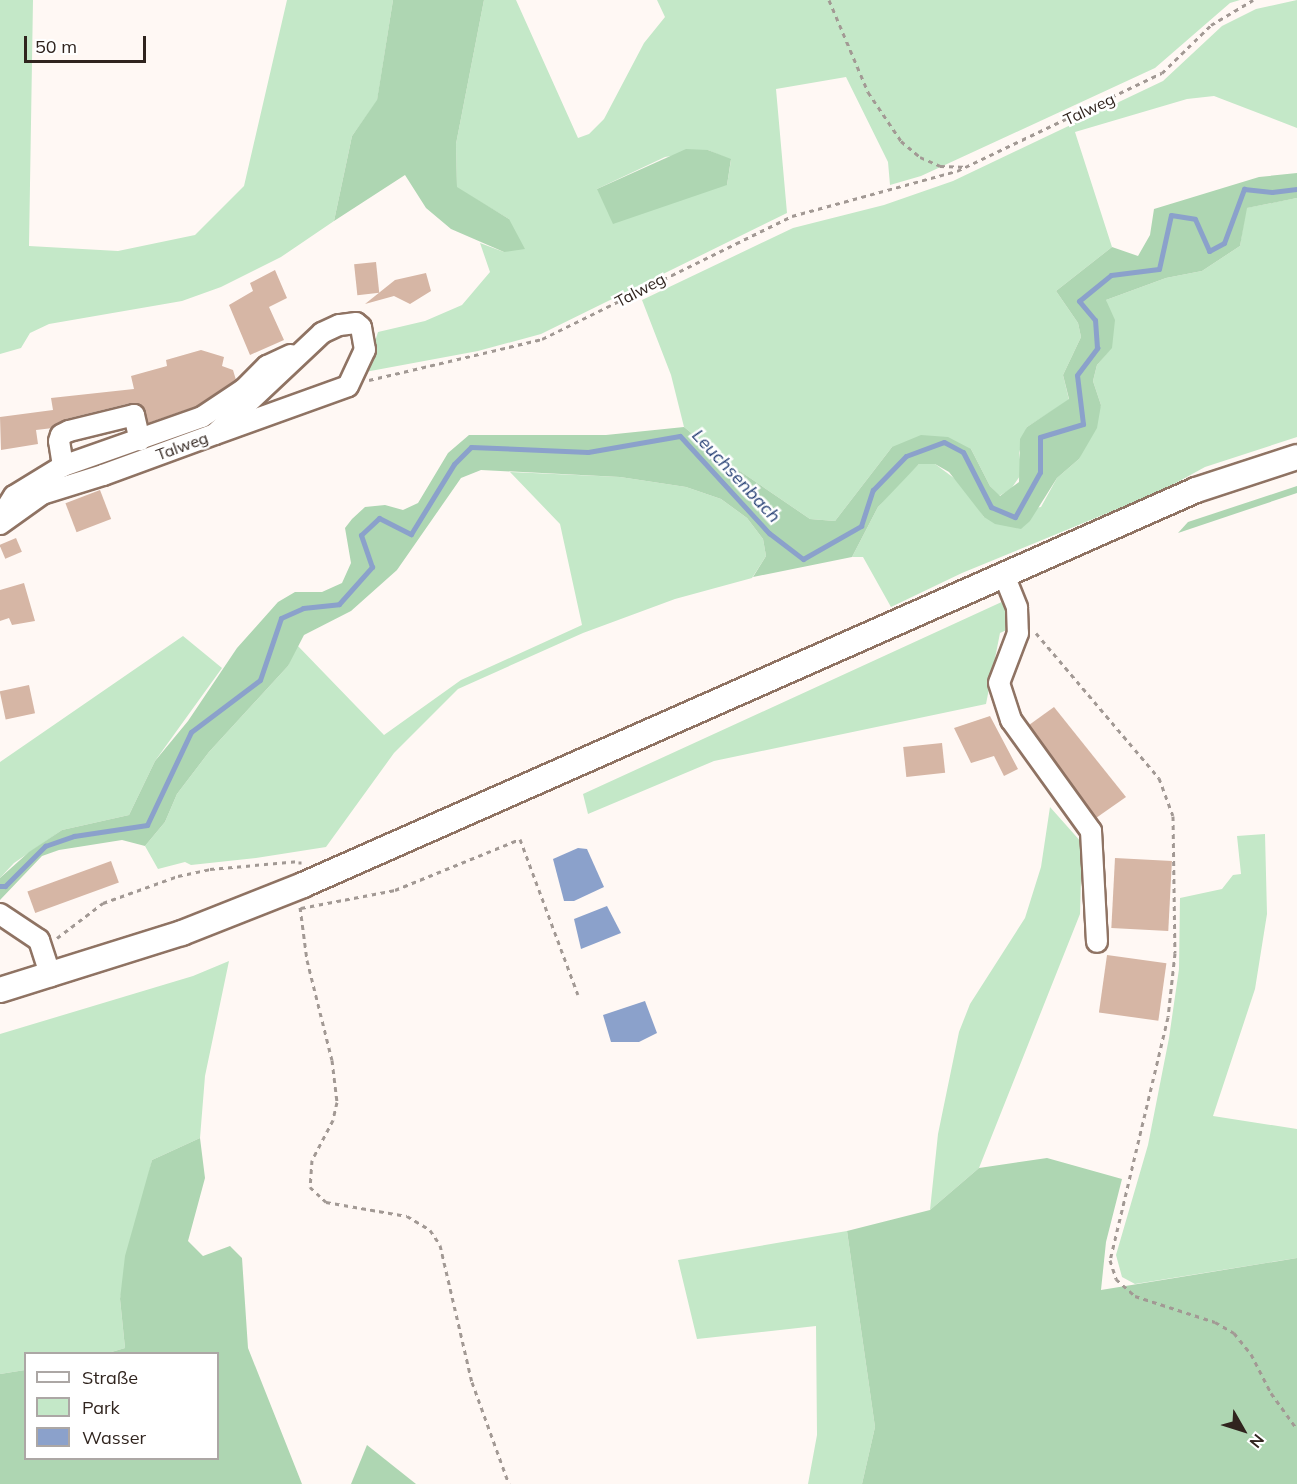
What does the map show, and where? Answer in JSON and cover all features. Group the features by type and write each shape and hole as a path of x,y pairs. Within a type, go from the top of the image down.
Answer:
{"main road":[{"path":"0,990 301,897 1004,575 1196,490 1297,457"}],"street":[{"path":"215,434 302,349 322,333 339,325 356,323 361,327 365,350 348,386"},
{"path":"3,521 8,503 14,496 63,466 140,440 211,412 244,389 267,366 302,349"},
{"name":"Talweg","path":"3,521 42,494 348,386"},
{"path":"63,466 59,441 61,435 69,431 134,415 140,440"},
{"path":"1004,575 1017,608 1018,633 999,683 1011,720 1091,831 1097,942"},
{"path":"0,914 14,920 44,948 51,976"}],"path":[{"path":"829,0 868,92 901,141 920,158 940,166 964,167"},
{"name":"Talweg","path":"348,386 542,339 792,216 917,185 964,167 1162,72 1211,25 1253,0"},
{"path":"1017,608 1020,618 1159,778 1173,816 1175,953 1168,1017 1115,1231 1110,1260 1116,1280 1135,1296 1215,1322 1234,1333 1251,1354 1271,1393 1297,1430"},
{"path":"301,897 395,890 520,839 578,995"},
{"path":"44,948 104,903 178,876 210,869 300,861 307,960 336,1085 333,1120 312,1160 310,1187 337,1206 407,1216 430,1230 440,1245 472,1382 509,1484"}],"green space":[{"path":"0,0 33,0 29,246 118,251 195,235 244,186 287,0 393,0 377,101 352,136 334,221 281,257 221,287 182,301 49,324 30,333 21,348 0,354"},
{"path":"393,0 484,0 456,144 457,187 509,219 525,249 504,252 451,229 426,208 405,175 334,221 352,136 377,100"},
{"path":"484,0 516,0 578,138 589,134 604,119 644,43 665,17 657,0 1240,0 1230,3 1155,68 921,176 890,185 888,162 846,77 776,89 787,213 541,334 478,351 365,372 378,332 425,321 462,305 490,272 480,243 504,252 509,219 457,188 456,144","holes":["708,150 731,160 727,185 597,189 665,157"]},
{"path":"1297,0 1297,128 1214,96 1187,99 1075,132 1112,247 1056,291 1078,323 1081,337 1063,375 1069,400 1027,427 1019,453 1022,473 1011,489 999,496 990,486 971,449 892,447 835,521 810,519 728,463 684,427 671,375 642,300 793,228 884,205 953,181 1163,81 1222,26 1256,9"},
{"path":"686,149 708,150 731,159 727,185 613,224 597,189"},
{"path":"1297,173 1297,198 1247,208 1240,246 1202,271 1166,278 1106,300 1115,320 1112,348 1097,365 1093,381 1101,405 1097,428 1079,459 1057,478 1030,521 1021,529 995,524 984,517 949,472 935,464 919,464 878,507 852,557 753,577 766,556 763,539 747,518 721,499 686,487 620,477 481,470 461,478 397,570 351,611 304,635 288,666 209,752 177,794 165,822 145,846 122,840 59,850 42,856 0,900 0,878 29,852 62,830 129,815 155,761 188,721 237,648 278,602 295,592 322,592 342,583 351,563 345,528 352,519 365,507 385,505 403,510 418,503 448,453 469,435 606,435 684,427 728,463 810,519 835,521 892,447 921,435 948,437 971,449 990,486 1000,496 1019,482 1020,439 1027,427 1069,399 1063,375 1081,337 1078,323 1056,291 1112,247 1138,256 1150,235 1154,209 1259,177"},
{"path":"1297,198 1297,437 1205,467 1161,491 962,573 891,607 863,557 852,557 878,507 899,483 919,464 935,464 962,484 984,517 1041,507 1057,478 1079,459 1101,405 1093,381 1097,365 1112,347 1106,300 1166,278 1202,271 1240,246 1246,208"},
{"path":"510,472 620,477 686,487 721,499 747,518 763,539 766,556 752,578 675,599 583,633 458,689 394,753 326,847 191,865 185,862 158,869 145,846 165,822 177,794 209,752 288,666 296,644 384,735 461,680 582,625 560,524"},
{"path":"1297,486 1297,493 1178,533 1188,522"},
{"path":"1006,600 1011,628 1000,633 986,704 714,761 588,814 583,794"},
{"path":"183,636 222,668 155,761 129,815 62,830 14,863 0,878 0,762"},
{"path":"1050,807 1082,843 1080,914 979,1168 930,1210 938,1134 959,1032 970,1004 1025,918 1041,867"},
{"path":"1265,834 1267,914 1255,989 1213,1116 1297,1129 1297,1258 1135,1284 1122,1277 1116,1255 1148,1145 1169,1038 1179,969 1180,898 1222,889 1233,875 1241,874 1237,836"},
{"path":"229,961 205,1076 200,1138 152,1160 120,1299 125,1348 111,1352 24,1352 24,1370 0,1374 0,1034 193,976"},
{"path":"200,1138 205,1178 188,1241 203,1256 230,1246 242,1258 248,1348 302,1484 0,1484 0,1374 24,1370 24,1460 219,1460 219,1352 111,1352 125,1348 120,1299 125,1256 152,1160"},
{"path":"1047,1158 1122,1179 1106,1242 1101,1290 1297,1258 1297,1484 862,1484 875,1427 847,1231 930,1210 979,1168"},
{"path":"847,1231 875,1427 862,1484 808,1484 817,1435 816,1326 697,1339 678,1260"},
{"path":"367,1445 416,1484 351,1484"}],"water":[{"path":"578,848 587,849 604,887 574,901 564,901 553,859"},
{"path":"607,906 621,933 581,949 574,919"},
{"path":"645,1001 657,1033 639,1042 611,1042 603,1015"}],"building":[{"path":"376,262 379,293 357,295 354,264"},
{"path":"275,270 287,298 269,307 284,340 250,355 229,305 253,291 250,283"},
{"path":"426,273 431,291 410,304 394,296 365,304 395,280"},
{"path":"201,350 224,357 222,366 233,370 236,380 197,406 148,423 143,407 131,403 66,419 53,428 36,430 38,444 1,450 0,417 53,410 51,398 134,389 131,376 167,366 166,360"},
{"path":"100,490 111,519 77,532 65,503"},
{"path":"16,538 22,552 5,559 0,545"},
{"path":"24,583 35,621 12,625 9,618 0,621 0,590"},
{"path":"29,685 35,713 6,720 0,691"},
{"path":"1054,707 1126,797 1096,818 1029,725"},
{"path":"990,716 1018,769 1004,776 994,756 971,763 954,728"},
{"path":"942,743 945,773 906,777 903,747"},
{"path":"1115,858 1172,861 1168,931 1111,928"},
{"path":"111,861 119,883 35,913 27,891"},
{"path":"1107,955 1166,963 1158,1021 1099,1012"}],"waterway":[{"name":"Leuchsenbach","path":"0,886 5,886 45,846 74,836 147,825 191,732 260,680 281,618 303,608 339,604 372,567 361,535 379,518 411,534 454,464 471,447 588,452 680,436 769,533 803,559 861,526 873,490 906,456 944,442 963,452 991,507 1015,517 1040,472 1040,437 1083,424 1077,375 1097,348 1095,320 1079,301 1111,275 1159,269 1171,215 1195,219 1209,251 1224,243 1244,189 1272,192 1297,189"}]}
